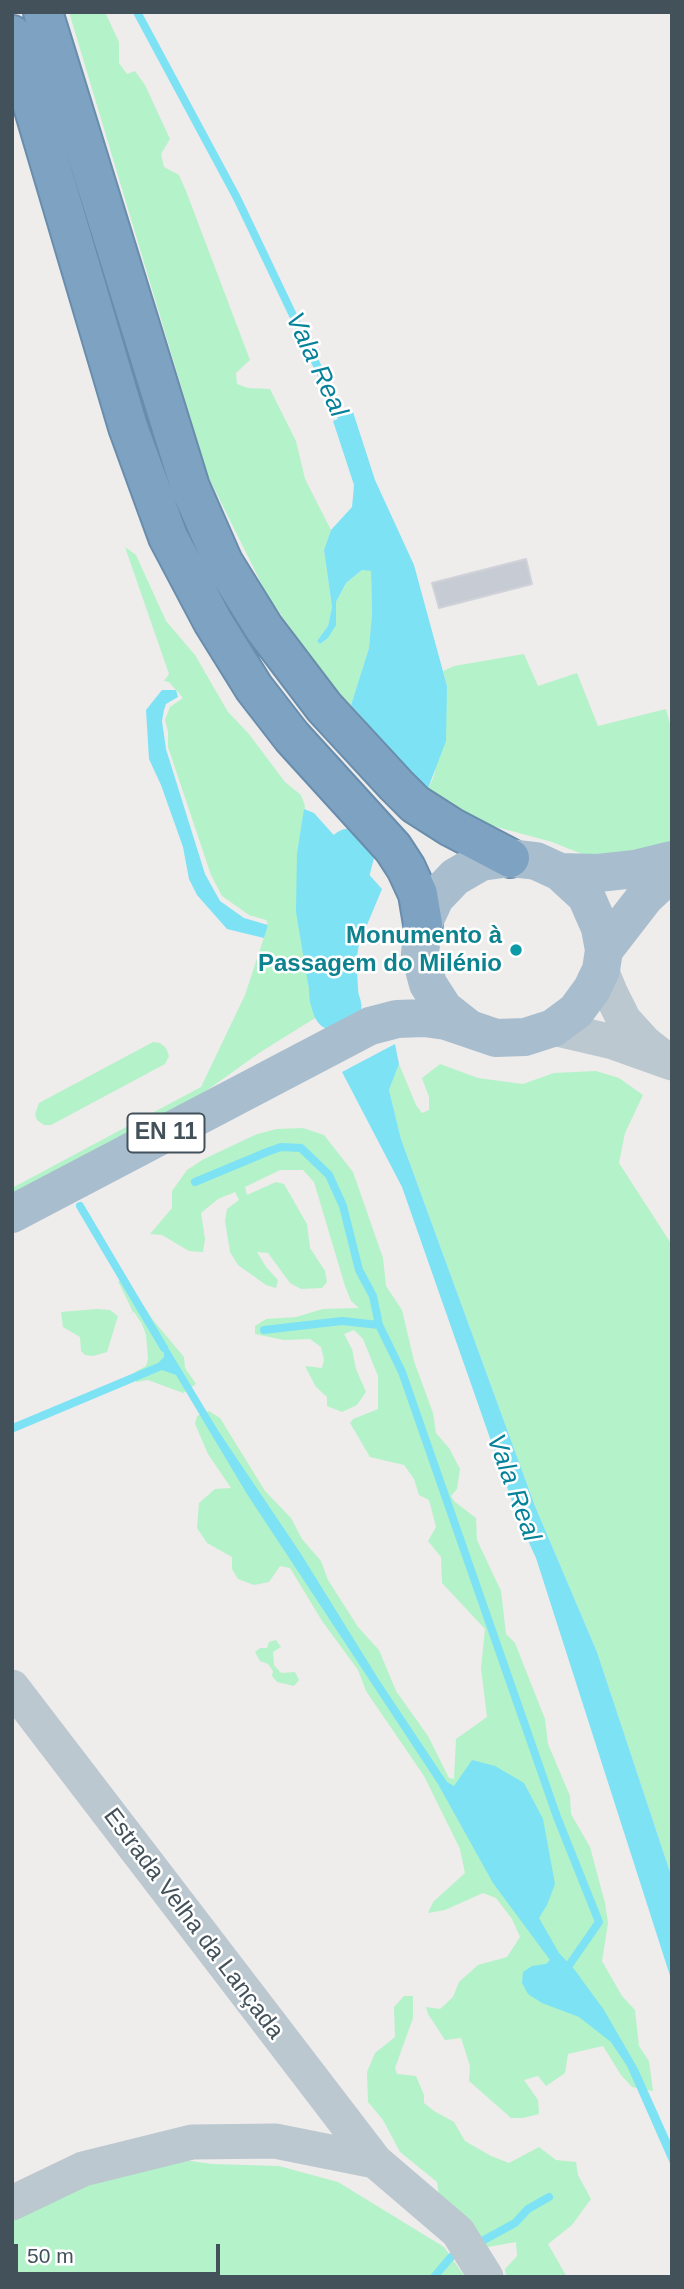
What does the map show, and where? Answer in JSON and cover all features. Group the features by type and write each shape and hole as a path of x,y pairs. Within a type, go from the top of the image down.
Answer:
{"highway":[{"path":"43,12 190,487 223,562 264,628 324,707 396,785 415,804 510,858"},
{"path":"12,36 128,427 168,537 233,658 254,688 308,755 393,848 406,868 418,894 422,939"}],"main road":[{"name":"EN 11","path":"370,1026 408,979 435,898 455,877 481,862 510,858 536,861 560,872 586,896 600,928 603,960"},
{"name":"EN 11","path":"560,872 598,873 635,869 672,860"},
{"name":"EN 11","path":"12,1214 370,1026 397,1018 424,1018 446,1021 496,1038 525,1037 554,1028 576,1011 592,989 603,960 645,897 672,872"},
{"name":"EN 11","path":"422,939 428,984 444,1009 468,1028"}],"street":[{"path":"603,960 610,992 624,1020 645,1043 671,1063"},
{"path":"554,1028 613,1042 671,1063"},
{"name":"Estrada Velha da Lançada","path":"12,1687 375,2161 458,2232 486,2277"},
{"path":"12,2203 83,2169 192,2142 275,2141 375,2161"}],"green space":[{"path":"69,12 105,12 119,42 119,63 127,74 135,71 145,85 170,139 161,154 164,167 179,175 250,360 236,373 237,384 248,388 270,389 296,441 305,479 331,530 324,550 332,607 328,626 317,641 320,644 328,638 335,625 336,602 346,583 362,570 371,571 369,648 351,705 327,680 267,595 208,476"},
{"path":"125,547 136,555 166,621 195,655 228,712 249,734 285,782 301,795 305,806 297,853 308,984 320,1015 259,1053 195,1099 12,1197 12,1188 201,1087 245,995 268,925 266,920 249,915 222,896 211,875 168,747 165,720 170,707 183,698 169,682 164,681 169,674"},
{"path":"524,654 538,686 577,673 598,726 666,709 672,732 671,846 597,860 552,842 482,823 427,791 434,776 447,686 443,671 454,666"},
{"path":"153,1042 166,1048 169,1056 165,1064 51,1125 44,1125 37,1120 35,1114 39,1103"},
{"path":"399,1064 422,1113 429,1110 429,1097 422,1078 440,1064 478,1078 523,1084 554,1073 596,1071 619,1078 643,1095 625,1133 619,1163 672,1245 672,1878 597,1652 535,1506 401,1139 389,1090"},
{"path":"303,1128 324,1135 353,1172 383,1258 386,1286 402,1310 414,1361 433,1413 436,1433 449,1448 460,1469 457,1489 451,1496 476,1518 477,1540 501,1591 506,1634 515,1643 545,1719 548,1744 570,1796 571,1814 590,1847 608,1923 602,1961 622,1996 635,2010 639,2046 649,2061 653,2091 632,2087 603,2046 568,2054 565,2073 546,2086 538,2076 524,2080 538,2100 539,2114 511,2118 469,2081 470,2066 461,2038 445,2040 426,2007 440,2009 453,1997 459,1982 478,1965 507,1957 520,1937 512,1919 496,1898 483,1893 445,1910 428,1913 433,1902 465,1873 460,1849 424,1776 366,1691 358,1670 322,1621 290,1568 280,1566 269,1582 254,1585 238,1579 232,1569 232,1557 207,1543 197,1528 199,1503 215,1489 231,1488 208,1454 195,1424 197,1416 209,1411 220,1418 265,1491 291,1518 302,1539 321,1561 328,1580 358,1627 379,1650 396,1691 428,1736 449,1778 454,1779 456,1739 487,1717 481,1668 485,1629 442,1583 441,1557 428,1541 436,1527 429,1500 419,1495 414,1479 404,1465 370,1457 350,1423 353,1419 378,1409 378,1376 363,1339 354,1330 344,1334 352,1349 356,1369 366,1392 357,1405 342,1412 327,1406 327,1397 316,1387 305,1366 322,1368 324,1360 321,1347 310,1339 284,1340 255,1334 255,1326 266,1319 296,1317 323,1309 359,1308 351,1301 345,1286 314,1182 303,1170 280,1170 245,1187 247,1195 276,1182 284,1184 307,1224 310,1248 325,1271 327,1282 322,1288 301,1289 290,1283 268,1253 257,1252 278,1280 276,1288 266,1285 238,1265 230,1252 225,1221 227,1209 239,1200 235,1192 218,1199 201,1213 205,1239 203,1252 189,1251 162,1235 150,1234 172,1208 172,1191 187,1170 257,1134 277,1129"},
{"path":"118,1281 128,1282 153,1320 184,1357 185,1368 196,1384 183,1393 148,1380 136,1382 135,1372 146,1366 148,1359 146,1335 134,1312 118,1316 133,1312"},
{"path":"97,1309 110,1310 118,1316 107,1352 93,1356 85,1355 81,1351 80,1337 63,1327 61,1312"},
{"path":"276,1640 281,1647 273,1652 274,1665 281,1673 295,1672 299,1680 294,1686 277,1682 268,1664 260,1661 255,1652 260,1648 267,1648 269,1642"},
{"path":"404,1996 413,1996 413,2018 395,2068 397,2074 416,2076 424,2095 424,2103 454,2122 465,2141 509,2163 539,2147 556,2160 576,2162 578,2175 591,2199 572,2225 548,2244 567,2277 506,2277 505,2269 517,2256 516,2242 488,2247 474,2235 439,2196 437,2182 400,2152 383,2120 368,2102 367,2072 375,2053 395,2037 394,2007"},
{"path":"164,2157 212,2164 279,2166 338,2182 444,2247 465,2277 12,2277 12,2216 81,2182"}],"water":[{"path":"353,412 375,480 414,565 447,686 446,741 427,791 351,705 369,648 371,571 362,570 346,583 336,602 336,625 328,638 320,644 317,641 328,626 332,607 324,550 331,530 352,507 354,485 333,421"},
{"path":"162,690 176,690 178,697 166,704 164,710 162,721 166,749 205,874 220,901 244,918 268,925 264,938 227,929 197,895 189,879 183,847 149,759 146,710"},
{"path":"304,809 314,813 382,889 359,944 354,975 355,996 320,1015 308,984 296,912 297,853"},
{"path":"395,1044 399,1064 389,1090 401,1139 535,1506 597,1652 672,1878 672,1982 536,1558 519,1521 402,1187 342,1072"},
{"path":"153,1336 167,1346 219,1432 301,1554 379,1680 447,1782 454,1786 472,1760 495,1766 524,1783 543,1819 555,1884 539,1918 559,1953 604,2010 638,2069 672,2145 672,2168 627,2066 611,2042 579,2017 542,2003 528,1994 522,1983 523,1972 550,1960 493,1883 438,1784 247,1494 176,1375 162,1370 12,1433 12,1424 158,1363 164,1353"}],"building":[{"path":"526,559 532,584 439,608 432,583"}],"waterway":[{"name":"Vala Real","path":"137,12 237,198 342,418"},
{"name":"Vala Real","path":"337,1007 330,930 350,853"},
{"path":"195,1182 281,1147 301,1148 329,1175 343,1206 359,1270 373,1296 379,1325"},
{"path":"80,1206 164,1348"},
{"path":"264,1330 342,1321 379,1325 402,1372 557,1817 599,1922 565,1971"},
{"path":"484,2240 515,2223 528,2209 549,2197"},
{"path":"434,2277 451,2257"}],"place":[{"name":"Monumento à Passagem do Milénio","path":"516,950"}]}
